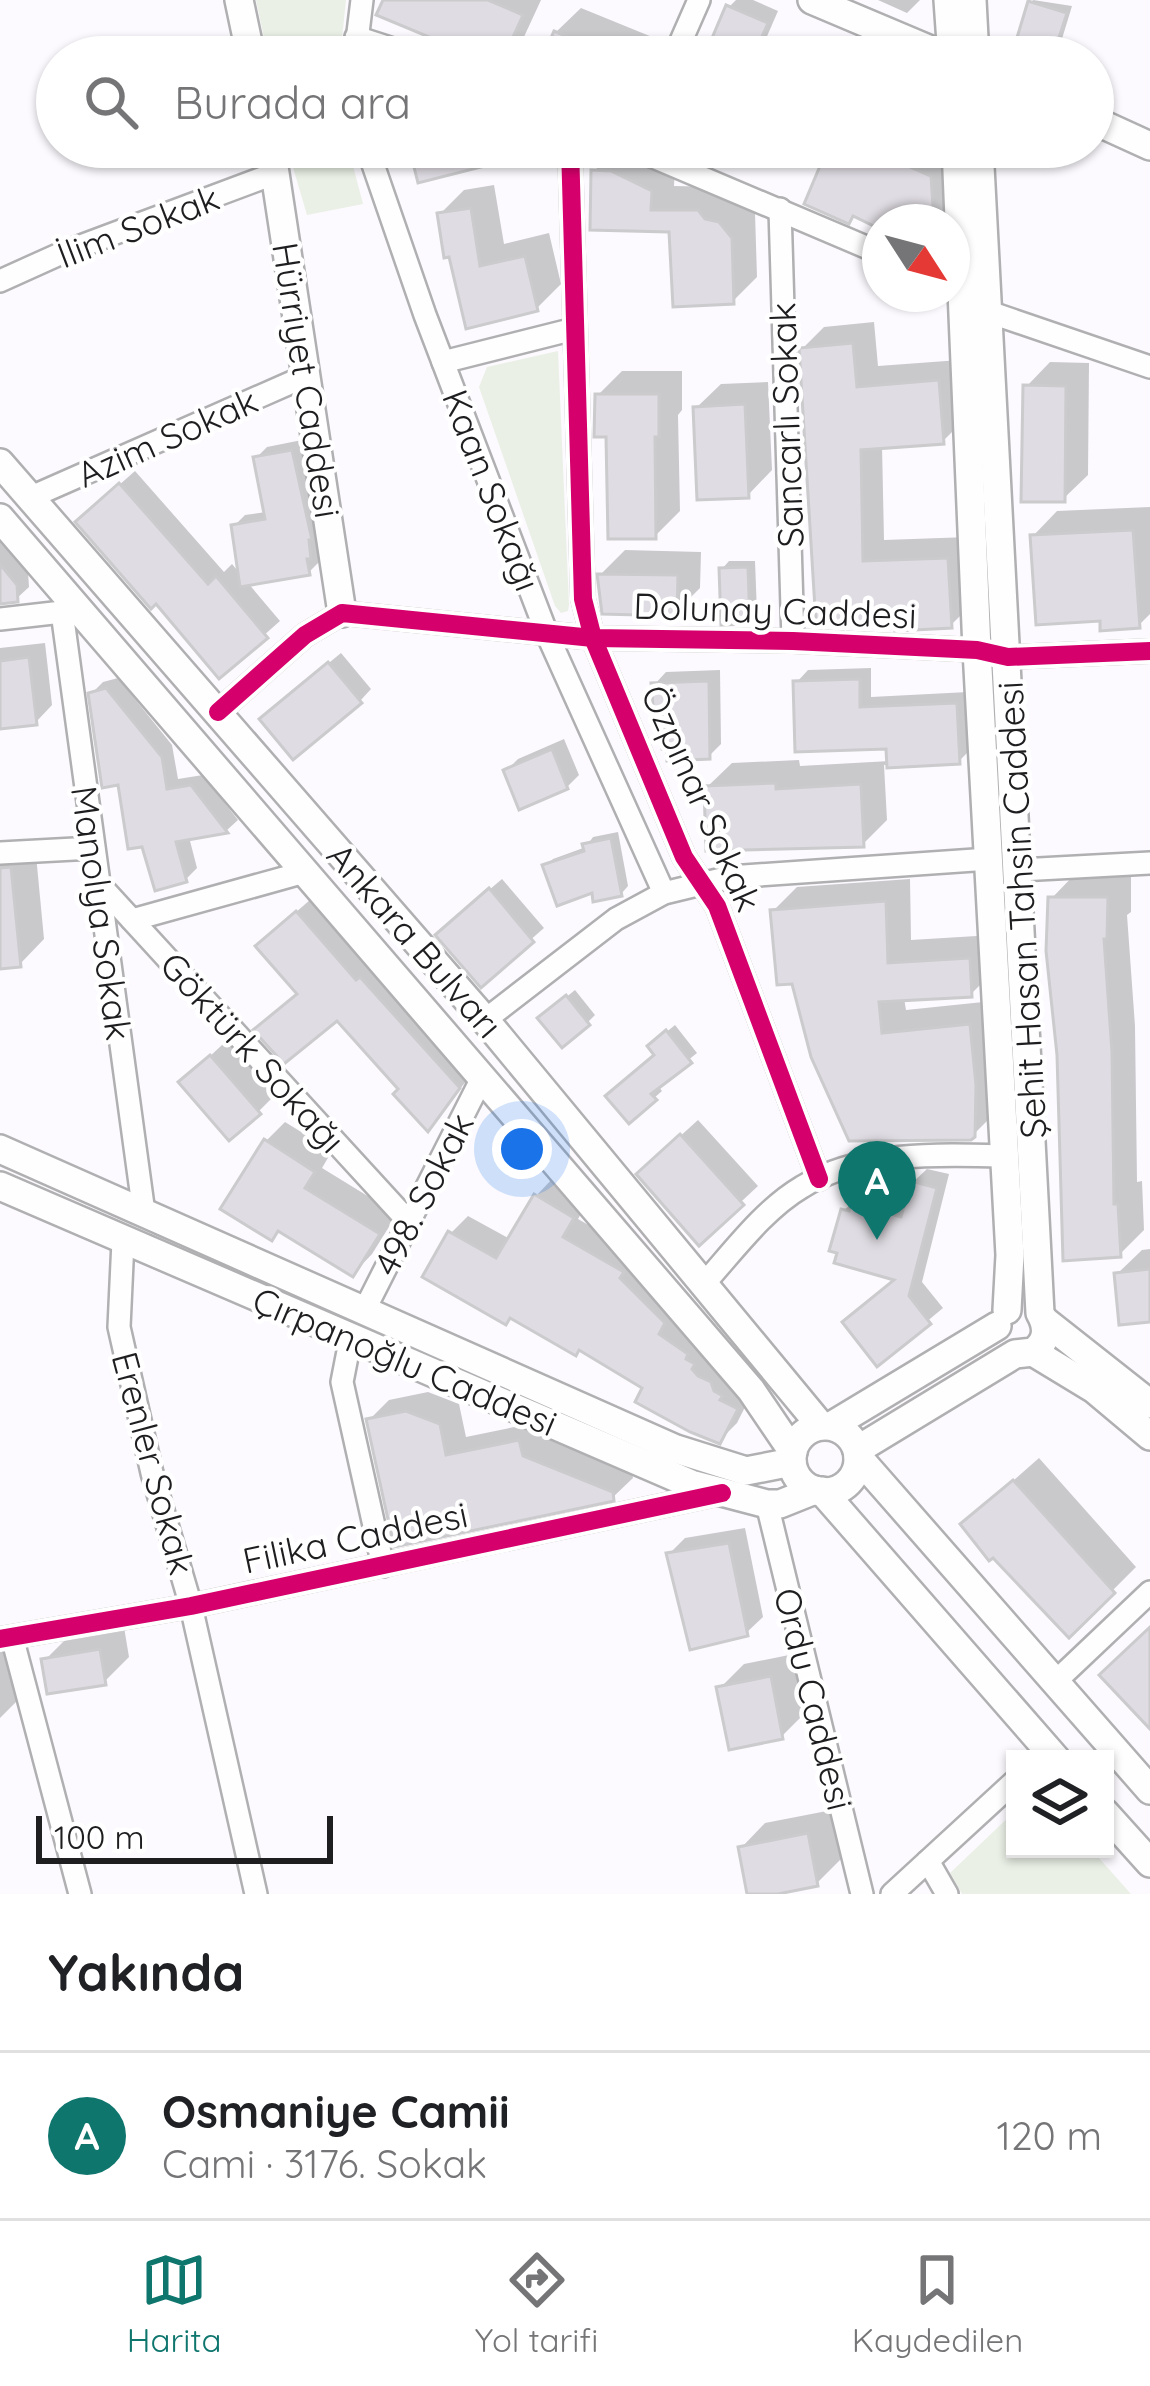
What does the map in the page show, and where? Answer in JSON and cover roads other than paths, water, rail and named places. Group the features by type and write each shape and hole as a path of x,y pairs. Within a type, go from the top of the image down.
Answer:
{"main road":[{"path":"239,0 247,36"},
{"path":"812,0 899,36"},
{"path":"948,0 949,36"},
{"path":"972,0 973,36"},
{"path":"1114,130 1150,146"},
{"name":"Hürriyet Caddesi","path":"274,168 342,613"},
{"name":"Şehit Hasan Tahsin Caddesi","path":"956,168 956,204"},
{"name":"Şehit Hasan Tahsin Caddesi","path":"981,168 1045,1339 1024,1353"},
{"name":"Şehit Hasan Tahsin Caddesi","path":"958,312 1010,1255 1002,1318"},
{"name":"Ankara Bulvarı","path":"0,463 485,1020 702,1286 826,1426 845,1432 857,1454 1150,1790"},
{"name":"Ankara Bulvarı","path":"0,518 71,611 304,872 751,1390 793,1457 799,1479 819,1491 1041,1750"},
{"name":"Çırpanoğlu Caddesi","path":"0,1149 144,1213 358,1324 663,1472 767,1504 819,1491"},
{"name":"Çırpanoğlu Caddesi","path":"0,1186 123,1241 358,1324 732,1469 760,1471 793,1457"},
{"path":"793,1457 803,1435 826,1426 1024,1305 1150,1404"},
{"path":"1002,1318 1001,1343 1094,1389 1150,1436"},
{"path":"819,1491 838,1489 851,1479 857,1454 1024,1353"},
{"path":"1114,1823 1150,1862"}],"street":[{"path":"357,36 362,0"},
{"path":"683,36 699,0"},
{"name":"İlim Sokak","path":"0,281 255,168"},
{"name":"Kaan Sokağı","path":"374,168 547,634 664,893"},
{"name":"Özpınar Sokak","path":"570,168 583,599 593,638 684,857 717,906 819,1179"},
{"path":"682,168 862,245"},
{"name":"Sancarlı Sokak","path":"779,209 793,641"},
{"path":"989,313 1150,367"},
{"path":"443,362 574,329"},
{"name":"Azim Sokak","path":"29,498 306,376"},
{"path":"0,619 71,611"},
{"name":"Manolya Sokak","path":"71,611 93,848 144,1213"},
{"path":"218,712 305,635 342,613"},
{"name":"Dolunay Caddesi","path":"342,613 593,638 793,641 977,650 1008,657 1150,651"},
{"path":"0,854 93,848"},
{"path":"485,1020 616,919 664,893 700,882 989,859"},
{"path":"1020,870 1150,863"},
{"path":"132,920 304,872"},
{"name":"Göktürk Sokağı","path":"98,883 407,1220"},
{"name":"498. Sokak","path":"383,1566 342,1382 358,1324 482,1078"},
{"path":"702,1286 802,1186 849,1168 919,1156 1004,1156"},
{"name":"Erenler Sokak","path":"123,1241 119,1327 152,1473 191,1606 256,1894"},
{"name":"Filika Caddesi","path":"6,1638 191,1606 722,1493"},
{"name":"Ordu Caddesi","path":"767,1504 862,1894"},
{"path":"1055,1682 1150,1592"},
{"path":"6,1638 80,1894"},
{"path":"892,1894 1006,1789"},
{"path":"928,1861 947,1894"}],"place":[{"name":"Osmaniye Camii","path":"877,1240"}]}
